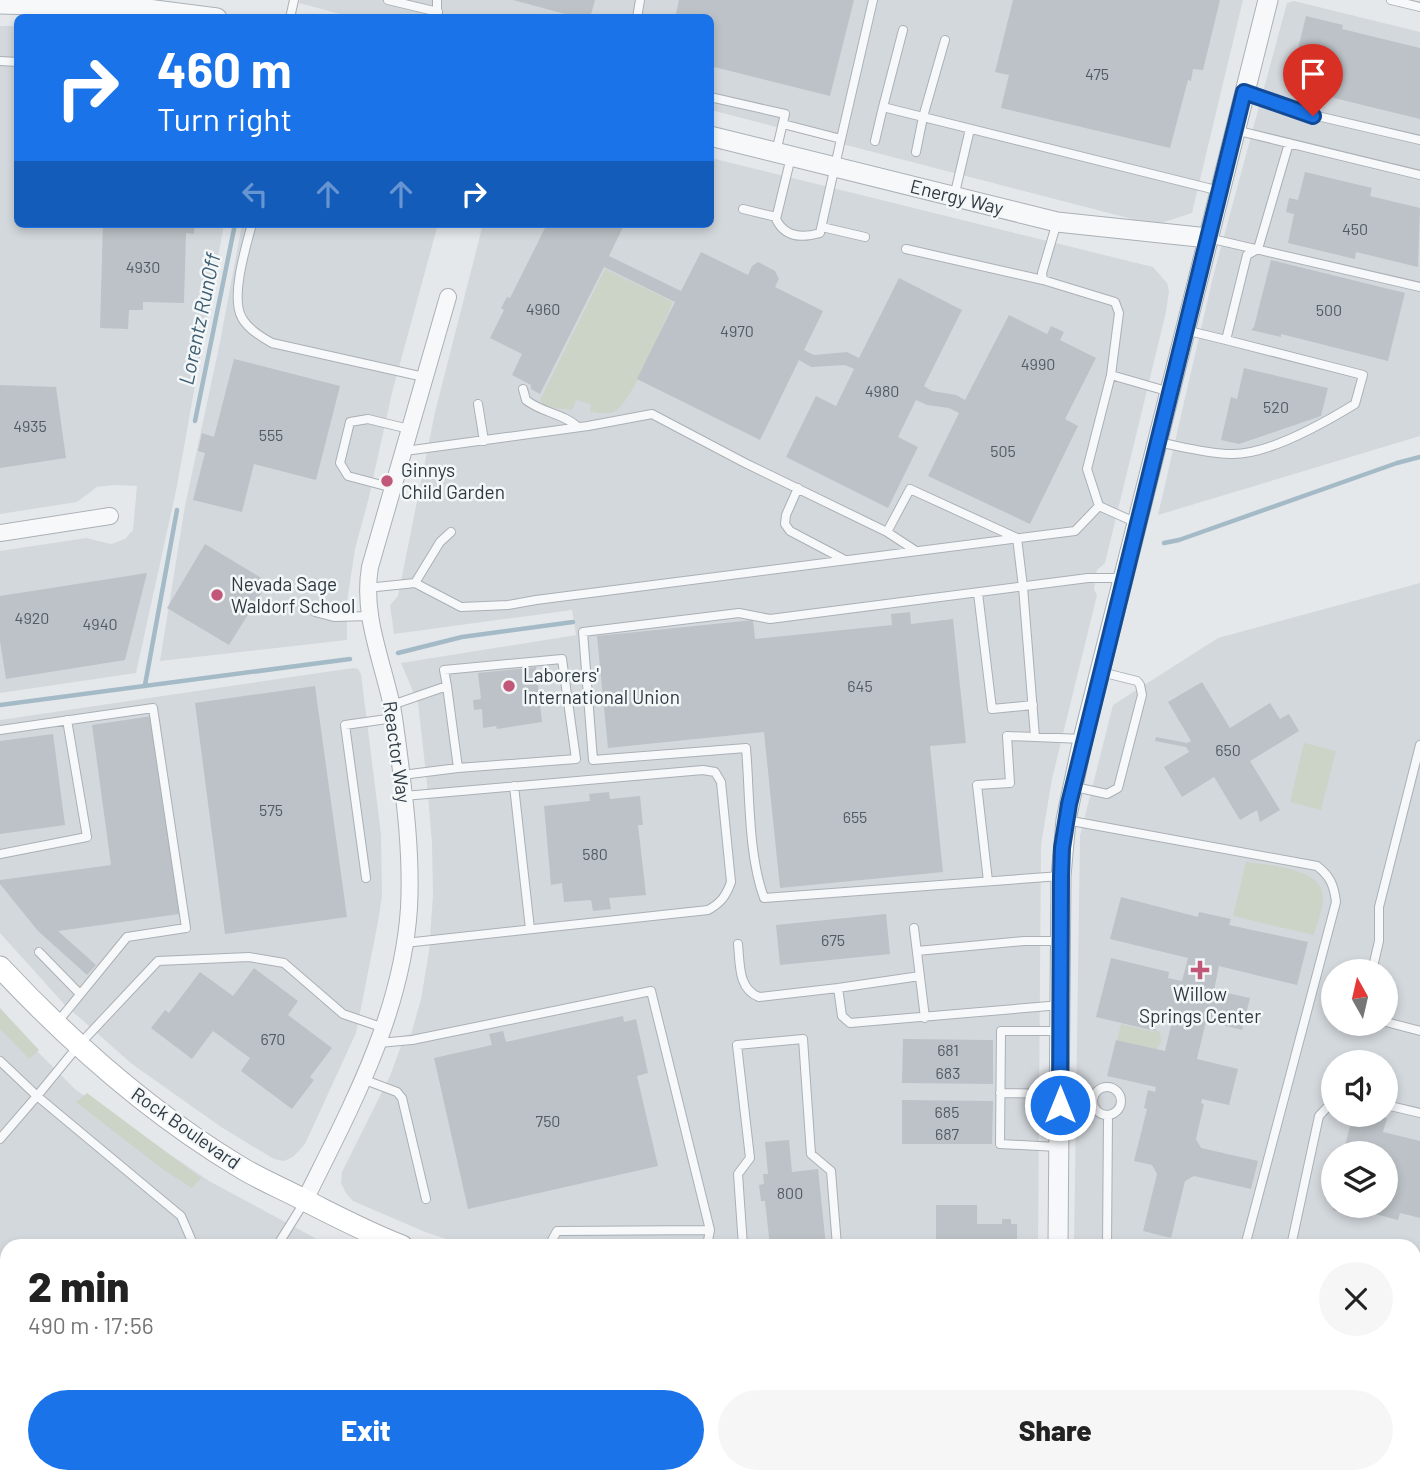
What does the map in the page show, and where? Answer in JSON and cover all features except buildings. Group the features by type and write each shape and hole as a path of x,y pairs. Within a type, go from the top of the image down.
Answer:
{"main road":[{"name":"Rock Boulevard","path":"0,967 78,1046 166,1118 203,1144 272,1185 385,1239"}],"street":[{"path":"1058,1239 1061,876 1066,820 1083,739 1268,0"},
{"path":"0,4 68,7 140,4 168,14"},
{"name":"Energy Way","path":"714,137 1057,222 1208,238"},
{"name":"Reactor Way","path":"305,1200 365,1080 382,1036 405,943 410,869 402,775 393,711 373,639 367,589 370,567 448,297"},
{"path":"0,533 110,516"}],"lane":[{"path":"388,0 435,14"},
{"path":"714,98 785,114 784,154 776,217 779,225 788,233 804,238 820,233 873,0"},
{"path":"1391,0 1420,7"},
{"path":"875,141 903,30"},
{"path":"916,152 944,40"},
{"path":"1244,92 1313,116 1420,140"},
{"path":"884,107 1220,191"},
{"path":"783,124 841,139"},
{"path":"954,197 970,129"},
{"path":"1235,130 1420,175"},
{"path":"1226,340 1247,255 1258,249 1289,143"},
{"path":"743,209 776,217"},
{"path":"1043,280 1042,273 1057,222"},
{"path":"822,227 865,237"},
{"path":"250,228 237,297 241,317 257,334 272,343 424,377"},
{"path":"1208,238 1420,287"},
{"path":"906,249 1043,280 1115,302 1119,313 1111,375 1087,469 1099,506 1137,523"},
{"path":"1157,442 1234,455 1270,446 1322,424 1355,404 1363,374 1185,330"},
{"path":"1111,375 1170,392"},
{"path":"523,389 526,400 533,406 569,418 578,427"},
{"path":"478,404 484,441"},
{"path":"405,451 652,414 887,532 916,551"},
{"path":"394,489 348,476 340,463 350,422 368,419 409,429"},
{"path":"798,488 786,515 785,524 790,531 846,560"},
{"path":"887,532 910,489 1017,538"},
{"path":"367,589 415,583 461,607 508,605 1075,531 1099,506"},
{"path":"415,583 440,542 451,532"},
{"path":"1017,538 1035,737"},
{"path":"1061,876 764,898 754,849 747,748 593,761 583,632 739,612 770,619 1088,578 1123,578"},
{"path":"978,593 992,709 1033,705"},
{"path":"316,612 334,617 370,616"},
{"path":"402,775 576,759 562,659 444,670 458,768"},
{"path":"1072,787 1107,794 1118,788 1142,695 1137,681 1100,671"},
{"path":"366,878 345,725 393,711 447,686"},
{"path":"0,730 153,708 186,928 127,937 55,1025"},
{"path":"0,854 87,837 67,720"},
{"path":"988,881 977,785 1010,783 1007,736 1083,739"},
{"path":"1375,959 1379,940 1379,907 1420,746"},
{"path":"404,796 703,770 715,772 721,782 731,882 727,895 719,904 708,910 405,943"},
{"path":"514,786 530,929"},
{"path":"1066,820 1317,866 1328,875 1334,887 1336,902 1247,1239"},
{"path":"914,928 925,1018"},
{"path":"917,951 1024,941 1061,941"},
{"path":"738,944 743,982 750,994 759,997 920,976"},
{"path":"39,952 80,994"},
{"path":"0,1139 78,1046 158,961 249,957 284,963 343,1014 382,1036 412,1041 651,991 710,1230 708,1239"},
{"path":"838,988 842,1016 850,1023 1061,1005"},
{"path":"1398,1025 1420,1031"},
{"path":"1060,1031 1001,1031 1000,1093 1000,1144 1060,1147"},
{"path":"742,1239 737,1174 750,1158 737,1045 803,1039 811,1154 831,1171 836,1239"},
{"path":"0,1061 37,1096 181,1216 191,1239"},
{"path":"365,1080 397,1092 402,1098 426,1199"},
{"path":"1000,1093 1093,1105 1099,1113 1108,1116 1117,1112 1122,1104 1121,1095 1114,1088 1100,1088 1094,1096 1093,1105"},
{"path":"1398,1108 1420,1113"},
{"path":"1293,1239 1321,1114"},
{"path":"1107,1239 1108,1116"},
{"path":"281,1239 305,1200"},
{"path":"553,1239 557,1231 710,1230"}],"shaded area":[{"path":"300,0 1243,0 1192,213 1155,225 714,111 714,14 340,14 299,3"},
{"path":"1294,1 1420,32 1420,436 1158,515 1213,277 1287,3"},
{"path":"0,26 14,26 14,228 223,228 177,486 136,673 0,693 0,551 86,538 111,544 125,539 133,530 137,486 97,487 77,502 0,514"},
{"path":"714,159 1153,267 1167,283 1169,291 1166,312 1105,563 1097,570 1094,589 1097,595 1052,779 1041,845 1038,1239 446,1239 353,1201 346,1193 341,1183 342,1172 390,1076 405,1035 411,1034 421,999 429,951 433,895 427,783 418,703 401,663 576,635 572,610 394,634 390,605 398,596 435,412 482,228 714,228"},
{"path":"241,228 437,228 392,393 355,549 347,602 347,640 160,661 185,506"},
{"path":"605,269 673,302 640,376 617,410 607,413 590,412 591,404 576,400 572,410 545,407 540,400"},
{"name":"Willow Springs Center","path":"1420,583 1420,1239 1074,1239 1080,836 1113,705 1218,638"},
{"path":"358,669 361,674 381,834 382,896 356,1033 305,1144 293,1157 284,1161 274,1159 221,1127 132,1064 64,1004 0,933 0,720"},
{"path":"1304,743 1336,751 1321,810 1290,802"},
{"path":"1246,862 1292,869 1314,879 1323,897 1314,935 1233,916"},
{"path":"0,1008 39,1050 29,1059 0,1029"},
{"path":"0,1014 76,1090 209,1181 317,1239 0,1239"},
{"path":"1121,1024 1160,1032 1161,1042 1156,1050 1117,1040"},
{"path":"87,1093 201,1178 192,1188 165,1171 76,1102"}],"waterway":[{"name":"Lorentz RunOff","path":"195,421 234,228"},
{"path":"1164,543 1420,457"},
{"name":"Lorentz RunOff","path":"145,685 177,510"},
{"path":"398,653 462,637 573,622"},
{"path":"0,705 350,659"}],"place":[{"name":"Ginnys Child Garden","path":"387,481"},
{"name":"Nevada Sage Waldorf School","path":"217,595"},
{"name":"Laborers' International Union","path":"509,686"},
{"name":"Willow Springs Center","path":"1200,970"}],"route":[{"path":"1060,1105 1062,848 1072,787 1244,92 1313,116"}]}
